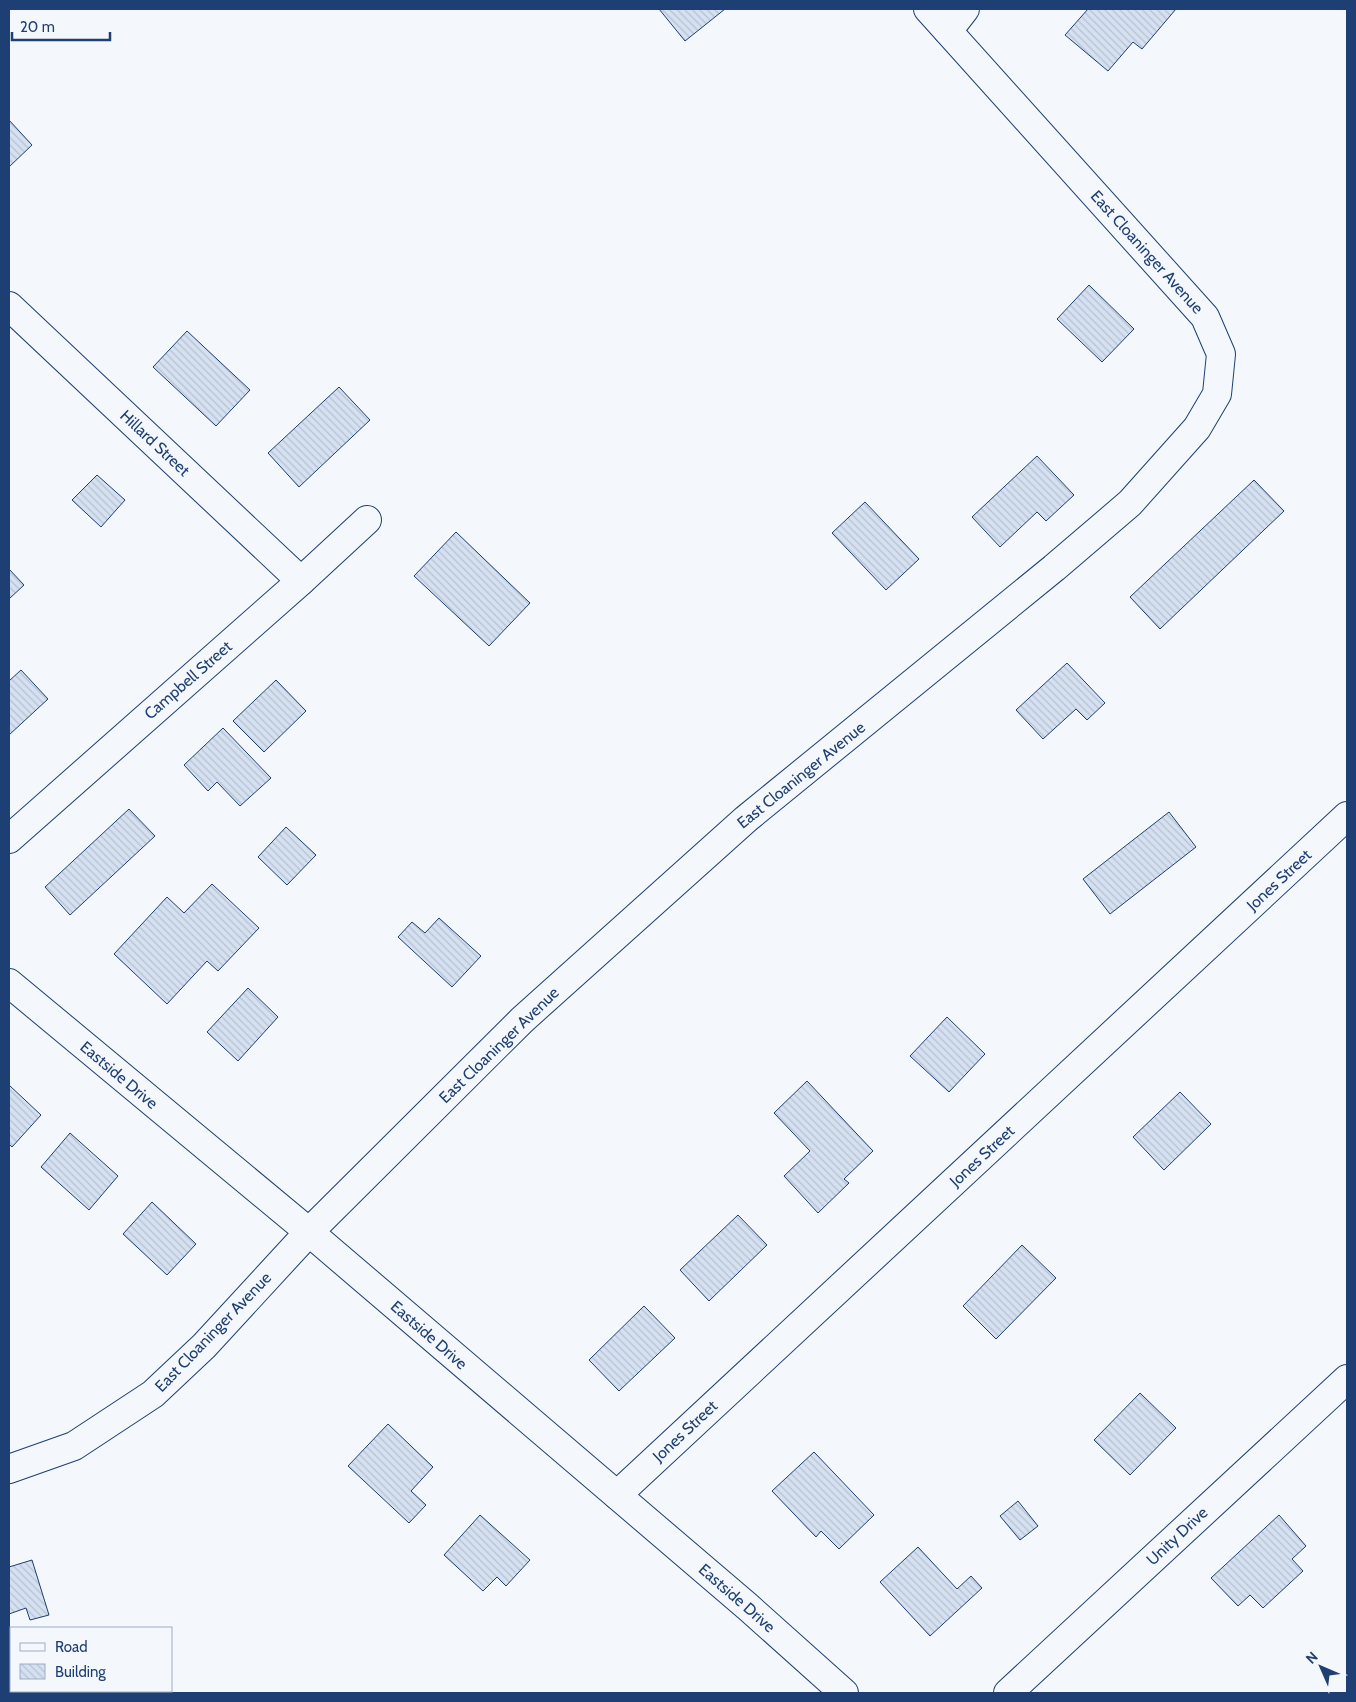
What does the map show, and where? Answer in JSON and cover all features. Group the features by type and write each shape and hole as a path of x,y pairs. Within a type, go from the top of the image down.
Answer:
{"street":[{"name":"East Cloaninger Avenue","path":"9,1469 74,1446 153,1394 204,1346 309,1232 522,1020 746,819 1054,568 1130,502 1197,428 1217,394 1220,354 1206,317 928,9"},
{"path":"948,31 965,9"},
{"name":"Hillard Street","path":"9,306 301,581"},
{"name":"Campbell Street","path":"9,839 301,581 367,520"},
{"name":"Jones Street","path":"617,1495 1347,816"},
{"name":"Eastside Drive","path":"9,984 309,1232 748,1607 844,1693"},
{"name":"Unity Drive","path":"1008,1693 1347,1379"}],"building":[{"path":"659,9 725,9 685,41"},
{"path":"1088,9 1176,9 1142,49 1133,42 1108,71 1065,35"},
{"path":"9,120 32,145 9,167"},
{"path":"1089,285 1134,329 1102,362 1057,319"},
{"path":"187,331 250,390 216,426 153,367"},
{"path":"339,387 370,420 299,487 268,453"},
{"path":"1037,456 1074,495 1046,521 1037,512 1000,547 972,517"},
{"path":"97,475 125,500 101,527 72,500"},
{"path":"1254,480 1284,511 1160,629 1130,597"},
{"path":"865,502 919,559 886,590 832,533"},
{"path":"456,532 530,603 489,646 414,576"},
{"path":"9,569 24,585 9,599"},
{"path":"1067,663 1105,703 1087,720 1076,709 1043,739 1016,710"},
{"path":"21,670 48,699 9,735 9,681"},
{"path":"276,680 306,711 264,752 233,721"},
{"path":"223,728 271,778 240,806 217,782 208,791 184,765"},
{"path":"129,809 155,836 70,915 45,887"},
{"path":"1169,812 1196,847 1110,914 1083,879"},
{"path":"286,827 316,855 287,885 258,857"},
{"path":"212,884 259,928 218,971 207,961 167,1004 114,954 167,897 184,913"},
{"path":"439,918 481,956 452,987 398,937 412,922 425,933"},
{"path":"248,988 278,1017 238,1061 207,1032"},
{"path":"947,1017 985,1054 949,1092 910,1056"},
{"path":"807,1081 873,1151 844,1179 849,1183 818,1213 784,1176 810,1151 774,1113"},
{"path":"9,1085 41,1115 12,1147 9,1144"},
{"path":"1180,1092 1211,1124 1164,1170 1133,1137"},
{"path":"70,1133 118,1176 89,1210 41,1167"},
{"path":"152,1202 196,1244 167,1275 123,1234"},
{"path":"738,1215 767,1245 709,1301 680,1270"},
{"path":"1022,1245 1056,1278 996,1339 963,1306"},
{"path":"644,1306 675,1338 619,1391 589,1360"},
{"path":"1140,1393 1176,1428 1130,1475 1094,1440"},
{"path":"388,1424 433,1467 411,1491 426,1505 409,1523 348,1466"},
{"path":"814,1452 874,1515 839,1549 821,1531 816,1537 772,1491"},
{"path":"1018,1501 1038,1526 1020,1540 1000,1516"},
{"path":"480,1515 530,1560 506,1586 497,1577 483,1591 444,1555"},
{"path":"1279,1515 1306,1546 1292,1559 1303,1571 1263,1608 1250,1595 1238,1606 1211,1578"},
{"path":"918,1547 957,1589 971,1576 982,1588 930,1636 880,1582"},
{"path":"32,1560 49,1615 30,1620 26,1608 9,1614 9,1567"}]}
